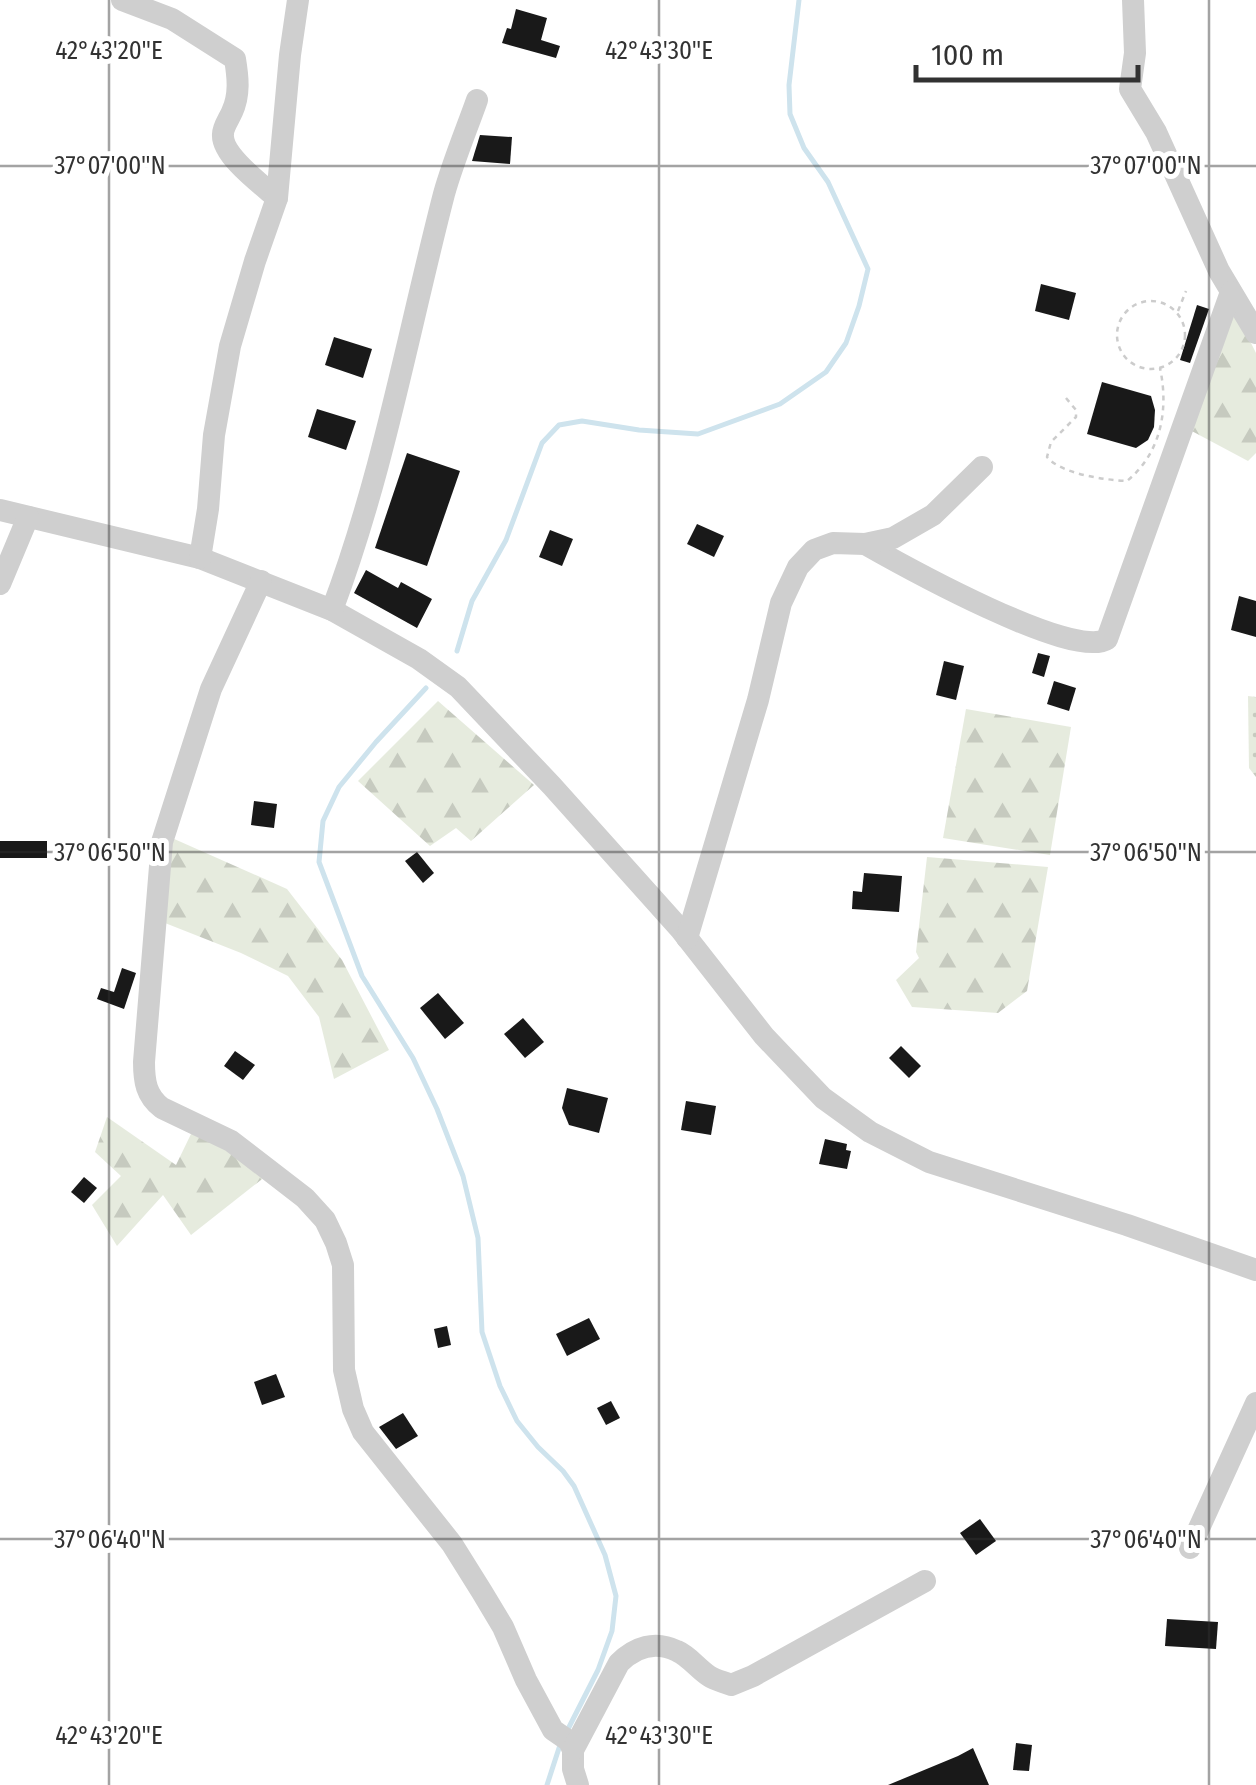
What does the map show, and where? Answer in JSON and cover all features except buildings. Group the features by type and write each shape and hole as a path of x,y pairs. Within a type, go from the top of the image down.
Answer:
{"street":[{"path":"122,0 172,19 235,58 238,91 222,135 225,147 277,198"},
{"path":"200,558 214,435 230,346 277,198 298,0"},
{"path":"1133,0 1130,89 1156,132 1231,292 1256,333"},
{"path":"332,610 352,557 378,464 446,189 477,100"},
{"path":"865,544 922,577 1022,623 1087,644 1101,644 1107,639 1231,292"},
{"path":"687,938 758,700 780,603 798,567 814,550 833,542 865,544 892,538 933,515 982,467"},
{"path":"0,510 200,558 332,610 419,659 458,688 552,786 687,938 764,1036 823,1098 870,1132 929,1162 1256,1270"},
{"path":"0,584 28,517"},
{"path":"261,581 211,690 162,842 144,1062 146,1088 162,1108 231,1142 305,1198 325,1220 343,1265 344,1370 353,1410 363,1432 452,1544 503,1628 526,1680 565,1740 578,1785"},
{"path":"1190,1548 1256,1402"},
{"path":"565,1740 630,1652 662,1646 679,1651 710,1676 731,1686 925,1581"}],"path":[{"path":"1178,312 1186,291"},
{"path":"1150,301 1178,312 1185,336 1178,356 1160,368 1148,370 1137,367 1120,352 1117,329 1128,310 1150,301"},
{"path":"1066,398 1076,410 1076,417 1051,442 1047,457 1054,466 1127,481 1151,453 1161,427 1165,391 1160,368"}],"green space":[{"path":"1237,315 1256,353 1256,453 1248,461 1188,429 1230,318"},
{"path":"1248,696 1256,697 1256,777 1249,768"},
{"path":"438,701 534,785 471,841 456,828 430,846 358,781"},
{"path":"966,709 1071,727 1050,855 943,838"},
{"path":"172,838 287,889 342,960 389,1050 334,1079 319,1017 288,976 165,923"},
{"path":"927,857 1048,867 1027,991 998,1013 912,1007 896,980 919,958 916,952"},
{"path":"107,1117 176,1165 191,1134 198,1132 266,1176 191,1235 163,1195 117,1246 92,1205 121,1176 95,1152"}],"waterway":[{"path":"457,651 472,601 506,540 542,443 559,425 582,421 698,434 780,404 826,372 846,343 868,269 828,182 804,148 790,114 789,85 799,0"},
{"path":"426,688 339,787 323,821 319,862 362,976 413,1058 463,1176 478,1238 482,1332 500,1386 517,1421 574,1486 605,1555 616,1596 612,1631 598,1670 567,1731"},
{"path":"547,1785 560,1745"}]}
